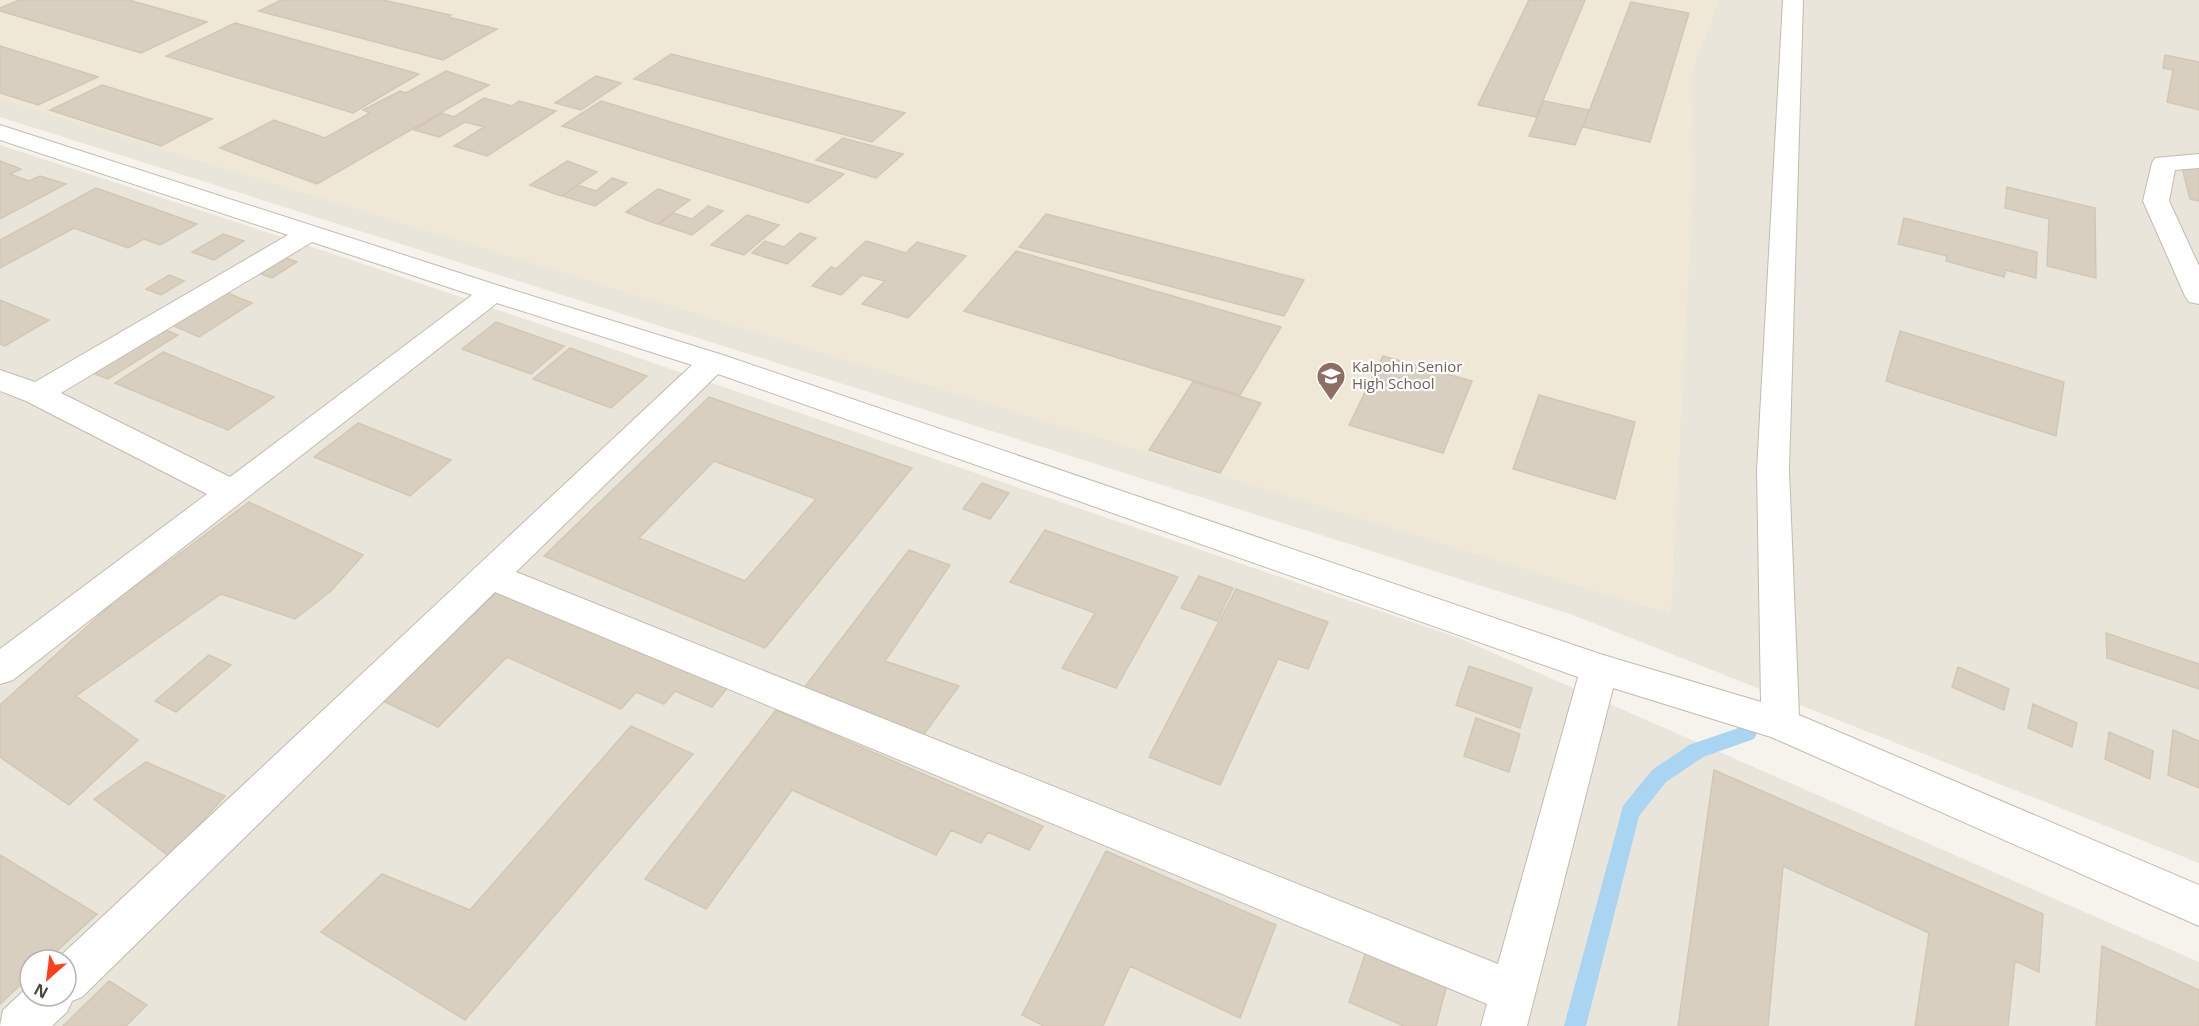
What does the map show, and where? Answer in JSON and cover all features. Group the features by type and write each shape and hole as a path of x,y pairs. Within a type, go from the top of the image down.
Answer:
{"street":[{"path":"1780,724 1773,470 1793,0"},
{"path":"0,132 713,362 1599,669 1780,724 2199,906"},
{"path":"2199,161 2164,164 2156,201 2199,296"},
{"path":"37,394 309,233"},
{"path":"0,669 494,293"},
{"path":"78,970 713,362"},
{"path":"0,380 37,394 232,492"},
{"path":"490,576 1509,1009 1599,669"},
{"path":"19,1026 38,1008"}],"shaded area":[{"path":"0,0 2199,0 2199,863 1573,615 0,117"},
{"name":"Kalpohin Senior High School","path":"0,0 1719,0 1692,72 1693,188 1671,614 0,99"},
{"path":"0,145 349,259 1459,638 2199,962 2199,1026 0,1026"}],"building":[{"path":"19,0 129,0 207,22 141,53 0,11 0,8"},
{"path":"281,0 383,0 451,15 448,17 497,29 443,60 259,11"},
{"path":"1529,0 1585,0 1536,117 1478,105"},
{"path":"1631,2 1689,13 1650,142 1583,127"},
{"path":"235,23 419,74 353,113 166,56"},
{"path":"0,46 98,77 38,105 0,93"},
{"path":"671,54 905,113 872,142 634,79"},
{"path":"2165,55 2199,62 2199,110 2167,102 2173,70 2163,68"},
{"path":"446,71 489,85 317,184 220,148 274,120 325,138 370,113 363,110 400,91 406,93"},
{"path":"596,76 621,83 581,110 555,103"},
{"path":"102,85 212,119 161,146 50,110"},
{"path":"484,98 512,106 519,101 556,111 487,156 454,146 484,127 465,122 439,137 414,130 442,113 454,117"},
{"path":"601,101 844,174 808,203 562,126"},
{"path":"1544,101 1589,110 1575,145 1529,136"},
{"path":"843,138 903,154 876,178 816,160"},
{"path":"0,161 21,169 10,174 29,181 40,176 66,184 0,219"},
{"path":"567,161 597,172 561,196 530,185"},
{"path":"2181,164 2199,167 2199,201 2190,199"},
{"path":"612,178 627,183 595,206 563,196 578,185 596,191"},
{"path":"2007,187 2095,208 2096,278 2047,266 2049,219 2005,208"},
{"path":"96,188 197,224 160,245 144,239 128,248 74,228 0,268 0,240"},
{"path":"658,189 690,200 657,224 626,212"},
{"path":"708,206 723,211 692,235 659,224 674,213 692,219"},
{"path":"1046,214 1304,280 1284,316 1019,247"},
{"path":"747,215 779,225 744,255 711,245"},
{"path":"1904,218 2037,252 2036,278 2006,270 2004,277 1946,261 1947,256 1898,244"},
{"path":"800,233 816,238 787,264 752,253 765,241 784,247"},
{"path":"223,234 244,241 214,260 192,252"},
{"path":"866,241 906,253 917,242 966,256 908,318 862,304 885,281 862,275 841,295 812,286 831,267 836,269"},
{"path":"1016,251 1281,327 1240,395 964,311"},
{"path":"278,255 297,262 272,278 253,271"},
{"path":"169,275 184,281 161,295 146,289"},
{"path":"222,291 252,303 199,337 169,324"},
{"path":"0,300 49,320 5,346 0,344"},
{"path":"496,322 564,346 531,374 462,349"},
{"path":"160,328 178,335 108,379 90,372"},
{"path":"1900,331 2064,382 2056,436 1886,381"},
{"path":"570,348 647,376 611,408 533,379"},
{"path":"163,352 274,397 228,430 115,383"},
{"path":"1383,356 1472,381 1443,453 1349,425"},
{"path":"1193,382 1261,403 1220,473 1149,450"},
{"path":"1539,395 1635,422 1615,499 1513,469"},
{"path":"709,397 912,468 765,648 544,556","holes":["714,461 816,499 745,581 639,538"]},
{"path":"358,423 451,460 410,496 314,457"},
{"path":"982,483 1009,493 990,519 963,509"},
{"path":"249,502 363,555 331,591 295,619 221,594 76,696 138,740 69,805 0,757 0,705 111,605 99,600 139,569 151,575"},
{"path":"1045,530 1178,577 1116,688 1062,668 1095,613 1010,582"},
{"path":"909,550 950,565 885,661 959,686 922,737 804,688"},
{"path":"1199,576 1233,588 1217,621 1181,608"},
{"path":"501,588 728,687 712,707 675,691 664,704 636,692 621,709 507,657 438,727 383,701"},
{"path":"1236,589 1328,622 1308,669 1278,659 1220,785 1149,757"},
{"path":"2106,633 2199,664 2199,689 2107,658"},
{"path":"209,655 231,665 176,712 155,701"},
{"path":"1469,666 1532,688 1520,728 1456,705"},
{"path":"1958,667 2009,689 2004,710 1952,687"},
{"path":"2033,704 2077,723 2072,747 2028,728"},
{"path":"776,710 1043,826 1029,850 988,832 981,843 951,830 936,855 792,790 706,909 645,879"},
{"path":"1476,718 1520,734 1509,772 1464,756"},
{"path":"631,726 693,754 465,1020 321,932 382,874 470,910"},
{"path":"2173,730 2199,741 2199,788 2168,775"},
{"path":"2109,732 2153,751 2150,779 2105,759"},
{"path":"146,762 225,796 170,857 94,799"},
{"path":"1714,770 2043,914 2039,972 2015,961 2008,1026 1915,1026 1929,933 1783,866 1768,1026 1678,1026"},
{"path":"1106,851 1276,925 1240,1018 1130,966 1103,1026 1044,1026 1022,1015"},
{"path":"0,855 97,914 60,948 18,948 18,987 0,1004"},
{"path":"1369,943 1449,977 1436,1026 1404,1026 1349,1002"},
{"path":"2102,946 2199,990 2199,1026 2096,1026"},
{"path":"109,981 147,1005 126,1026 63,1026"}],"waterway":[{"path":"1575,1026 1630,812 1659,776 1696,751 1747,733"}],"place":[{"name":"Kalpohin Senior High School","path":"1331,402"}]}
